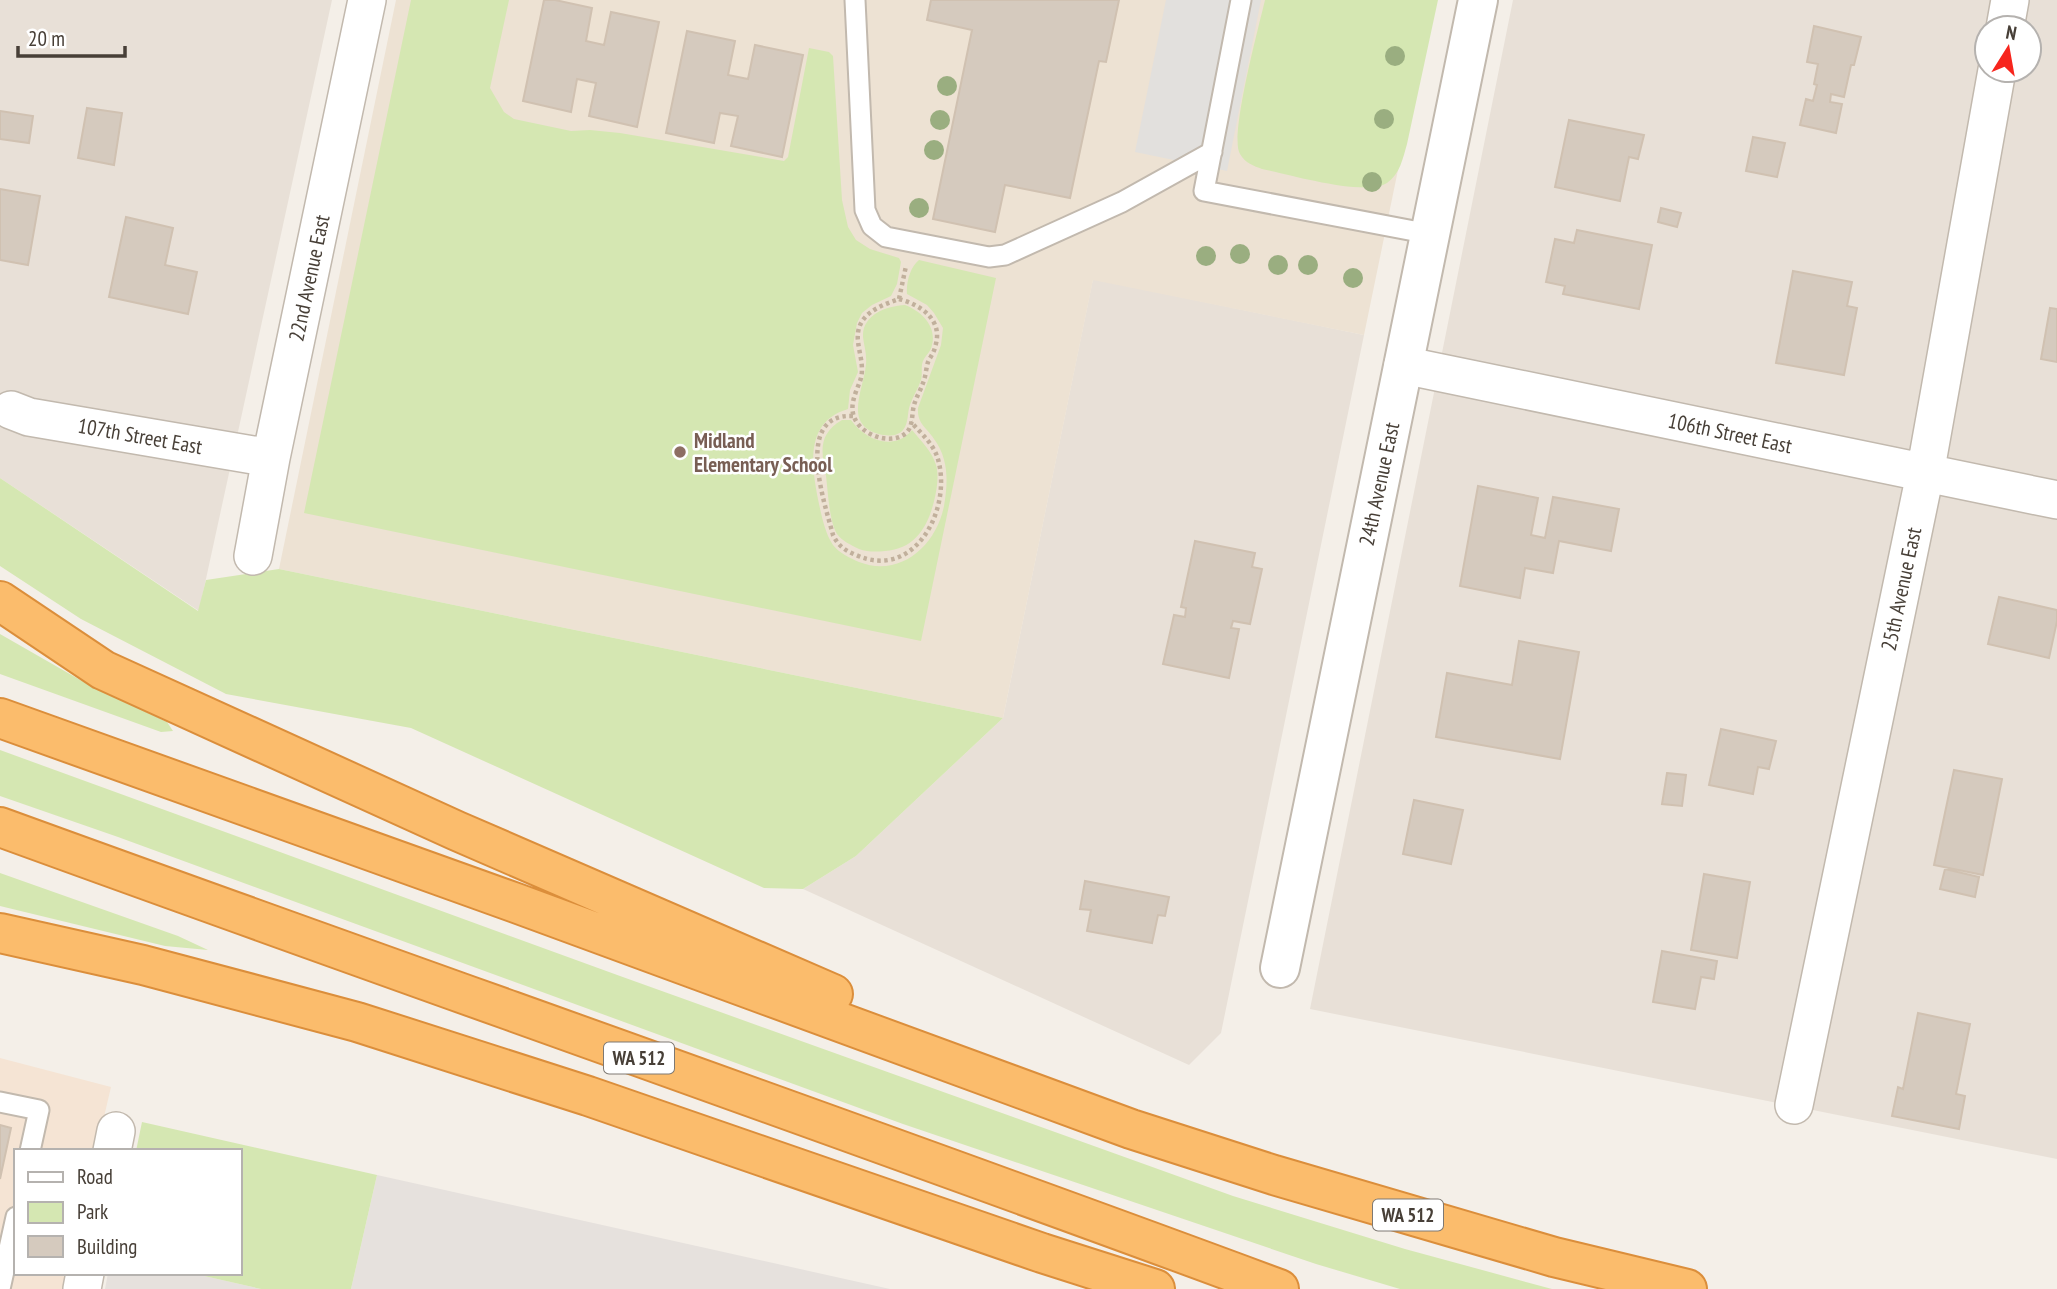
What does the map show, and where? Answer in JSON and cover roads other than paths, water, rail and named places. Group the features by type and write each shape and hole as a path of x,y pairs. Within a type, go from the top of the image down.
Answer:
{"highway":[{"path":"0,601 103,670 457,831 738,952 1132,1129"},
{"name":"WA 512","path":"0,718 529,907 1132,1129 1274,1175 1554,1258 1687,1289"},
{"name":"WA 512","path":"0,827 1039,1199 1279,1289"},
{"path":"0,933 143,965 357,1022 588,1096 1042,1253 1155,1289"}],"street":[{"name":"22nd Avenue East","path":"253,556 367,0"},
{"name":"24th Avenue East","path":"1280,968 1478,0"},
{"name":"25th Avenue East","path":"1794,1105 1925,474 1995,84"},
{"name":"106th Street East","path":"1403,365 2057,500"},
{"name":"107th Street East","path":"11,410 29,417 271,458"}],"lane":[{"path":"855,0 865,210 872,226 886,237 989,257 1005,255 1122,202 1212,152"},
{"path":"1241,0 1204,191 1430,234"},
{"path":"0,1102 39,1110 30,1149"},
{"path":"0,1289 14,1226"}],"place":[{"name":"Midland Elementary School","path":"680,452"}]}
